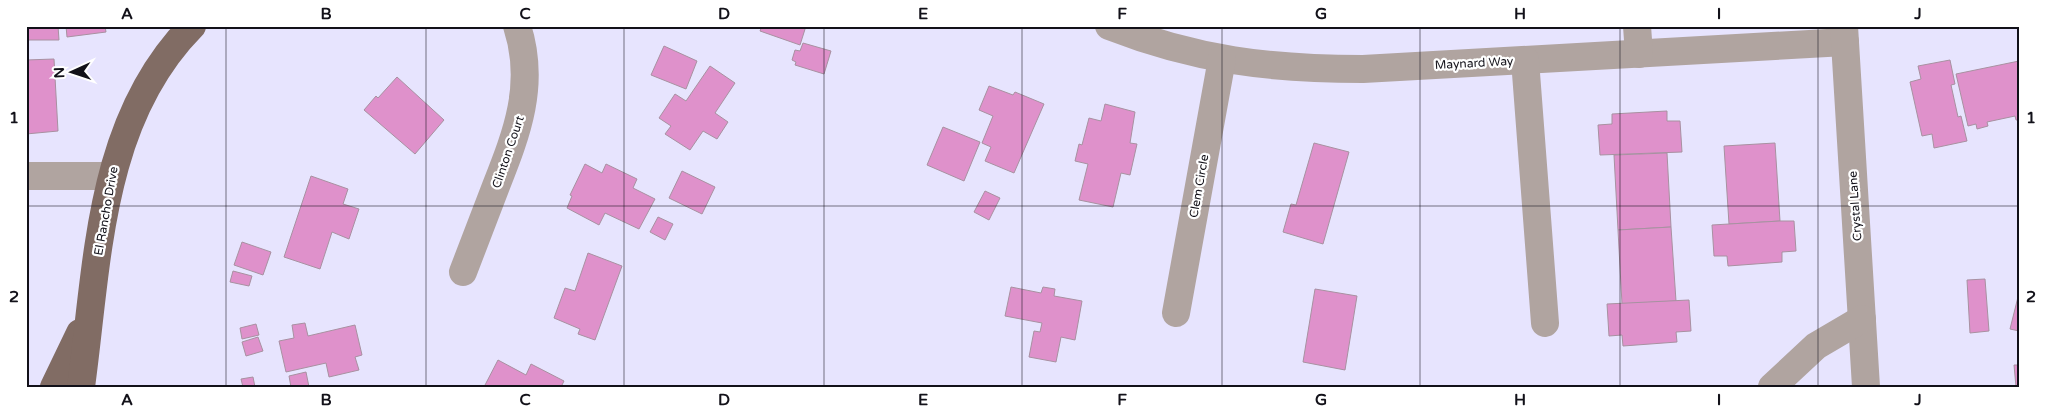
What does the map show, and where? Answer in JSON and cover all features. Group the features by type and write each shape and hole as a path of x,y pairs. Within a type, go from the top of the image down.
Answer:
{"main road":[{"name":"El Rancho Drive","path":"81,387 103,219 111,176 123,136 139,100 161,64 181,37 192,26"},
{"path":"54,387 91,311"}],"street":[{"name":"Clinton Court","path":"463,272 514,140 522,109 525,68 517,26"},
{"name":"Maynard Way","path":"1109,26 1180,50 1222,59 1292,68 1363,69 1639,54 1844,34"},
{"path":"1637,26 1639,54"},
{"name":"Crystal Lane","path":"1844,34 1866,387"},
{"name":"Clem Circle","path":"1176,313 1222,59"},
{"path":"1525,60 1545,324"},
{"path":"26,176 111,176"},
{"path":"1772,387 1816,346 1862,319"}],"building":[{"path":"26,26 58,26 59,40 26,40"},
{"path":"66,26 105,26 106,32 67,37"},
{"path":"762,26 806,26 800,45 760,31"},
{"path":"803,43 831,51 824,74 795,65 796,62 792,60 795,50 800,51"},
{"path":"664,46 697,61 686,89 651,75"},
{"path":"54,59 58,131 26,134 26,60"},
{"path":"1950,60 1955,84 1951,85 1958,117 1961,116 1967,141 1934,148 1932,134 1922,136 1910,82 1921,79 1918,66"},
{"path":"2019,61 2019,120 2016,120 2015,116 1987,122 1988,126 1977,129 1976,124 1968,126 1956,74"},
{"path":"710,66 735,83 715,113 728,122 717,139 703,131 690,150 665,134 671,126 659,118 675,94 686,101"},
{"path":"397,77 444,120 415,154 364,110"},
{"path":"989,86 1013,95 1015,92 1044,104 1014,173 985,161 991,147 982,143 993,116 979,110"},
{"path":"1105,104 1135,112 1130,143 1137,144 1130,175 1121,173 1113,207 1079,200 1088,164 1075,161 1079,144 1082,145 1089,118 1101,121"},
{"path":"1667,111 1667,121 1680,121 1682,152 1600,155 1598,125 1612,124 1612,114"},
{"path":"943,127 980,142 964,181 927,165"},
{"path":"1314,143 1349,152 1323,244 1283,232 1291,204 1296,205"},
{"path":"1775,143 1780,221 1729,224 1724,146"},
{"path":"1667,153 1671,227 1618,230 1614,155"},
{"path":"585,164 602,173 606,164 637,179 633,188 655,199 639,229 605,213 599,225 567,208 572,196 570,195"},
{"path":"682,171 715,187 702,214 669,198"},
{"path":"311,176 348,189 343,204 359,209 349,239 332,232 320,269 284,257"},
{"path":"985,191 1000,198 989,220 974,212"},
{"path":"658,217 673,224 665,240 650,232"},
{"path":"1794,221 1796,251 1782,252 1782,262 1728,266 1727,256 1714,256 1712,225"},
{"path":"1671,227 1676,301 1622,304 1618,230"},
{"path":"242,242 271,252 263,275 234,265"},
{"path":"588,253 622,266 595,340 578,334 580,329 554,318 565,288 575,291"},
{"path":"233,271 252,276 249,286 230,282"},
{"path":"1985,279 1989,331 1970,333 1967,280"},
{"path":"1011,287 1041,293 1043,287 1055,289 1054,296 1082,301 1075,340 1061,337 1056,362 1029,357 1034,331 1040,332 1042,323 1005,316"},
{"path":"1315,289 1357,296 1345,370 1303,362"},
{"path":"2019,293 2019,331 2010,329"},
{"path":"1689,300 1691,331 1676,332 1677,342 1623,346 1622,335 1609,336 1607,304"},
{"path":"305,323 308,336 355,325 362,355 355,357 359,370 329,377 326,363 286,372 279,341 294,338 292,325"},
{"path":"256,324 259,335 242,339 240,328"},
{"path":"258,337 263,351 246,356 242,342"},
{"path":"498,360 526,375 531,364 564,381 561,387 484,387"},
{"path":"2014,365 2019,365 2019,387 2016,387"},
{"path":"306,372 309,387 291,387 289,376"},
{"path":"253,377 255,387 243,387 241,379"}]}
